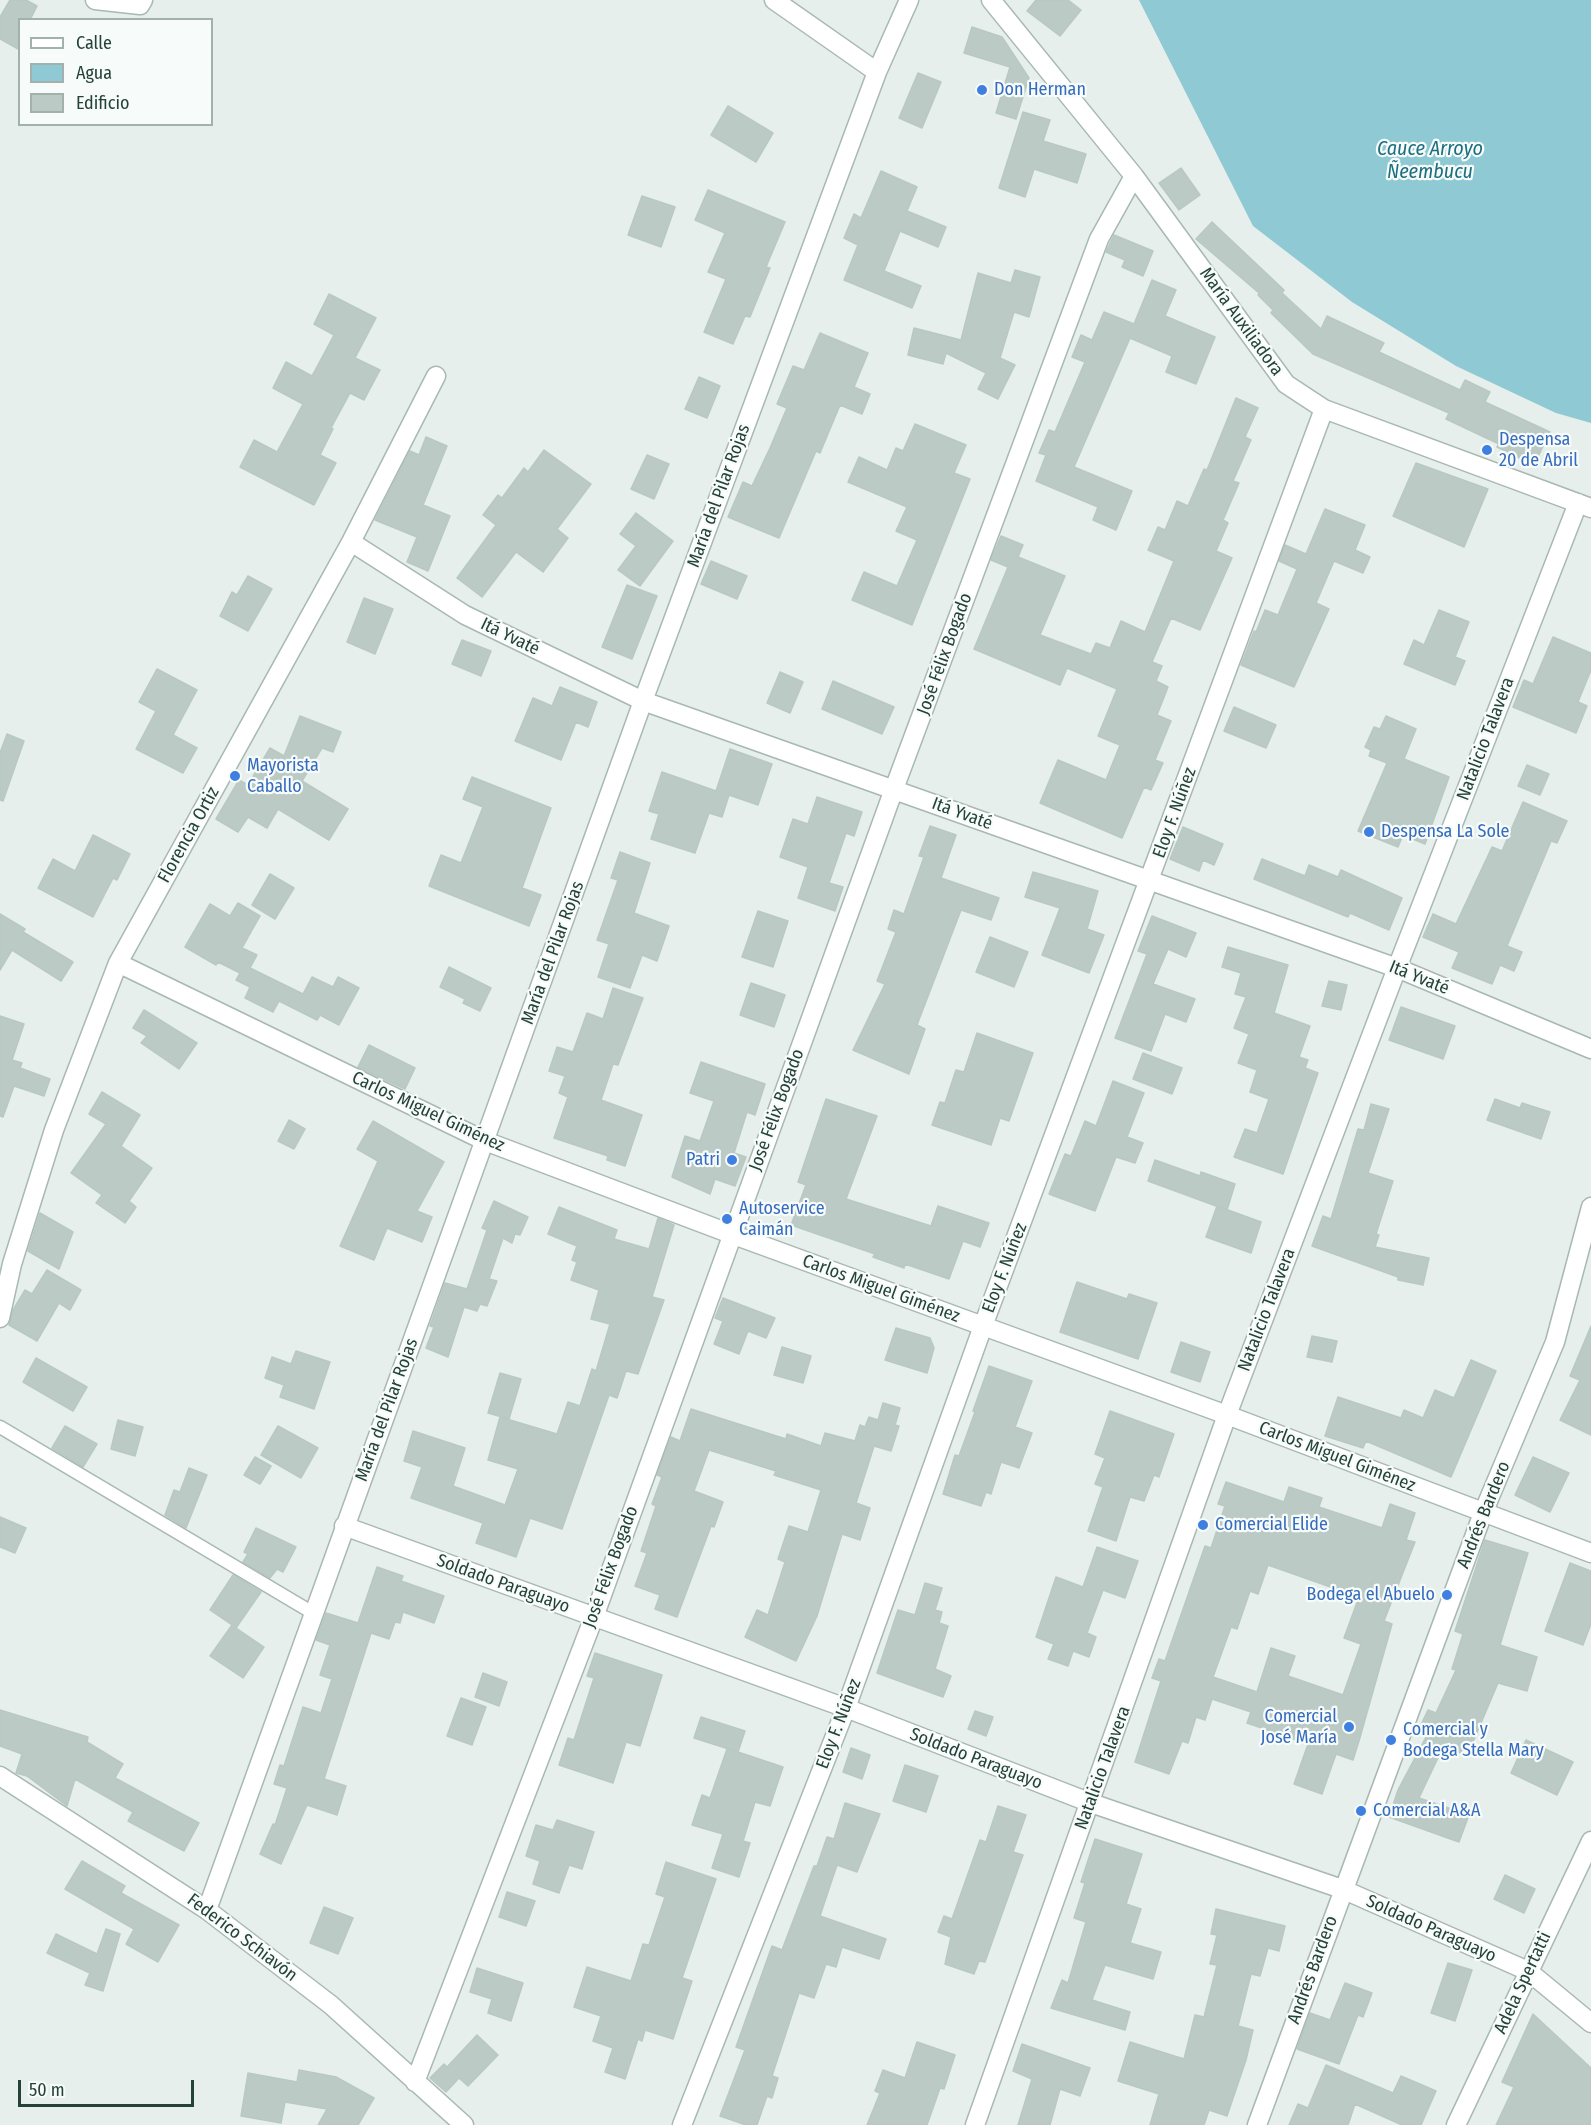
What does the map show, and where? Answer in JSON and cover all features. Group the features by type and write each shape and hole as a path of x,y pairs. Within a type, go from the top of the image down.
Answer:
{"street":[{"path":"95,0 140,5 144,0"},
{"path":"774,0 877,72"},
{"name":"María del Pilar Rojas","path":"207,1910 643,701 877,72 909,0"},
{"name":"María Auxiliadora","path":"991,0 1134,176 1286,384 1324,409 1585,505"},
{"name":"José Félix Bogado","path":"415,2082 594,1617 894,789 1100,240 1134,176"},
{"name":"Florencia Ortiz","path":"0,1318 12,1264 54,1130 118,963 351,542 436,376"},
{"name":"Eloy F. Núñez","path":"681,2125 846,1708 983,1326 1324,409"},
{"name":"Natalicio Talavera","path":"975,2125 1227,1415 1396,968 1585,505"},
{"name":"Itá Yvaté","path":"351,542 465,615 643,701 1396,968 1591,1049"},
{"name":"Carlos Miguel Giménez","path":"118,963 485,1141 731,1234 1227,1415 1591,1553"},
{"name":"Andrés Bardero","path":"1257,2125 1342,1889 1483,1513 1555,1342 1591,1207"},
{"name":"Soldado Paraguayo","path":"344,1526 846,1708 1091,1803 1342,1889 1528,1971 1591,2022"},
{"name":"Federico Schiavón","path":"0,1776 207,1910 331,2005 464,2125"},
{"name":"Adela Spertatti","path":"1456,2125 1591,1841"}],"lane":[{"path":"0,1426 313,1613"}],"water":[{"name":"Cauce Arroyo Ñeembucu","path":"1139,0 1591,0 1591,423 1556,413 1456,366 1352,302 1253,226"}],"building":[{"path":"10,0 26,0 37,6 31,18 18,18 18,49 0,39 0,17"},
{"path":"1036,0 1068,0 1081,10 1060,36 1027,11"},
{"path":"972,27 1002,37 1029,78 1016,119 996,113 1010,67 964,53"},
{"path":"918,73 941,82 922,128 899,118"},
{"path":"728,106 773,133 756,162 711,135"},
{"path":"1023,112 1050,120 1043,141 1086,154 1077,183 1034,169 1025,197 999,188"},
{"path":"1181,168 1200,195 1179,210 1159,183"},
{"path":"881,171 917,187 907,211 946,227 938,247 900,231 884,271 921,286 912,308 844,280 858,245 844,238 854,214 861,218"},
{"path":"708,190 785,222 766,267 770,268 750,317 745,316 733,344 704,332 726,279 708,272 725,233 695,220"},
{"path":"642,196 675,207 661,247 628,235"},
{"path":"1212,222 1284,290 1282,293 1321,329 1327,316 1384,343 1379,352 1460,390 1465,380 1490,392 1485,402 1550,432 1534,465 1497,447 1499,444 1446,419 1449,413 1313,354 1271,313 1273,310 1258,295 1259,293 1196,239"},
{"path":"1114,235 1153,251 1143,276 1122,267 1125,260 1106,252"},
{"path":"1015,270 1040,277 1029,317 1014,312 1000,358 1015,365 998,399 978,389 986,373 946,353 943,364 908,355 914,328 961,340 978,273 1011,283"},
{"path":"1152,280 1176,290 1165,316 1215,337 1196,384 1166,372 1172,356 1130,338 1074,467 1132,491 1116,530 1093,520 1098,507 1036,481 1046,455 1039,453 1049,430 1055,432 1085,362 1072,357 1081,335 1092,340 1104,312 1134,324"},
{"path":"329,294 376,318 355,358 380,370 364,400 350,393 331,428 333,429 320,455 336,463 314,505 240,467 254,440 277,452 303,404 273,388 286,362 312,376 334,335 314,324"},
{"path":"820,333 868,353 854,387 870,394 862,414 840,405 820,453 816,451 779,538 728,517 743,482 752,486 770,448 787,408 777,404 793,366 804,370"},
{"path":"699,377 720,386 707,418 685,409"},
{"path":"1236,398 1258,408 1245,437 1251,440 1233,481 1239,483 1223,520 1228,523 1216,551 1232,558 1200,630 1171,618 1152,662 1162,666 1156,681 1168,687 1157,715 1171,721 1155,760 1163,763 1151,790 1144,787 1122,838 1040,803 1058,760 1106,780 1120,745 1098,736 1117,689 1067,668 1060,685 974,649 1008,567 991,560 1001,536 1023,545 1018,557 1065,576 1040,635 1091,654 1096,643 1110,648 1121,621 1145,632 1174,561 1148,550 1158,527 1165,530 1177,501 1188,506 1204,469 1207,470"},
{"path":"915,424 966,445 954,473 970,479 912,625 852,600 864,572 897,586 917,540 896,531 907,507 848,482 859,457 887,470 896,448 903,451"},
{"path":"426,437 447,446 423,505 450,516 428,571 407,562 417,537 375,520 410,451 419,455"},
{"path":"544,450 591,484 557,529 568,538 543,572 516,552 482,597 457,578 496,525 483,515 498,495 502,498 524,468 528,472"},
{"path":"647,455 669,464 654,499 631,489"},
{"path":"1416,463 1488,489 1464,547 1393,516"},
{"path":"1325,509 1365,525 1355,550 1370,557 1363,573 1334,561 1316,603 1329,609 1294,687 1241,665 1265,610 1278,615 1297,569 1279,561 1285,545 1306,554"},
{"path":"636,513 673,541 640,586 618,570 636,546 620,534"},
{"path":"711,561 747,576 737,599 701,584"},
{"path":"248,576 272,589 248,631 220,616 232,592 237,595"},
{"path":"627,585 657,596 632,659 602,647"},
{"path":"364,598 393,609 375,654 347,642"},
{"path":"1439,610 1469,622 1455,657 1465,661 1455,685 1404,664 1414,640 1424,645"},
{"path":"1553,637 1591,653 1591,670 1578,702 1587,706 1576,733 1513,707 1524,680 1533,684"},
{"path":"462,640 491,651 481,676 452,664"},
{"path":"157,669 197,690 173,735 197,748 183,773 136,749 156,711 139,702"},
{"path":"780,672 803,682 790,713 767,703"},
{"path":"833,681 894,707 882,734 822,709"},
{"path":"560,687 597,702 588,727 576,722 561,760 515,741 533,698 552,706"},
{"path":"1234,707 1276,725 1266,748 1224,731"},
{"path":"300,716 341,732 333,752 322,748 302,781 348,809 329,840 278,809 267,828 248,817 238,832 216,819 239,780 248,785 270,748 284,756"},
{"path":"1386,716 1416,729 1404,759 1449,777 1425,844 1403,835 1398,847 1358,831 1387,763 1369,756 1371,750 1365,747 1374,727 1380,729"},
{"path":"7,734 24,741 3,801 0,800 0,753"},
{"path":"730,749 772,764 758,805 729,795 722,817 709,813 695,853 651,839 659,814 649,811 662,772 716,791"},
{"path":"1527,765 1549,774 1540,795 1518,786"},
{"path":"472,777 551,808 522,888 541,895 529,926 429,886 441,855 461,863 483,807 463,799"},
{"path":"817,797 862,812 854,836 846,833 829,883 843,887 835,911 798,898 808,867 780,857 793,819 808,824"},
{"path":"1523,802 1567,821 1557,843 1551,841 1507,946 1522,952 1514,971 1500,965 1492,984 1452,968 1459,952 1423,937 1433,914 1456,924 1492,847 1502,851"},
{"path":"930,826 956,835 941,878 999,898 991,920 961,910 917,1025 925,1029 909,1074 853,1050 885,984 877,981 896,932 888,929 894,910 904,914 924,857 919,856"},
{"path":"1183,827 1223,844 1214,865 1203,860 1199,871 1170,859"},
{"path":"93,835 130,854 117,880 113,878 93,917 38,888 53,859 75,871"},
{"path":"620,852 650,863 634,913 669,926 657,961 642,955 630,988 598,977 609,944 597,940 618,880 611,878"},
{"path":"1262,859 1305,876 1309,865 1338,877 1341,870 1402,898 1389,930 1350,913 1348,917 1254,879"},
{"path":"1033,872 1098,891 1087,929 1104,935 1089,973 1042,955 1060,908 1025,897"},
{"path":"270,874 294,888 275,919 252,905"},
{"path":"238,903 260,916 242,948 257,955 250,968 303,994 312,977 333,987 338,977 359,988 339,1025 320,1015 317,1020 279,1001 273,1012 245,998 250,987 236,980 240,973 218,962 216,965 185,947 210,904 230,916"},
{"path":"758,911 788,921 773,967 742,957"},
{"path":"0,914 25,929 23,932 73,962 61,981 12,950 0,970"},
{"path":"1152,916 1196,933 1186,957 1168,949 1153,984 1195,999 1186,1022 1165,1014 1151,1051 1115,1038 1147,954 1138,951"},
{"path":"990,937 1028,952 1014,987 976,972"},
{"path":"1228,947 1288,965 1274,1013 1310,1026 1299,1057 1308,1060 1305,1068 1318,1073 1283,1174 1234,1157 1245,1129 1257,1133 1269,1099 1250,1092 1257,1070 1238,1063 1249,1034 1234,1028 1246,997 1235,994 1241,973 1222,967"},
{"path":"449,967 491,988 480,1011 463,1003 465,999 440,987"},
{"path":"1329,981 1347,985 1341,1010 1322,1006"},
{"path":"751,983 785,995 774,1027 740,1015"},
{"path":"613,988 643,998 618,1065 613,1064 601,1100 642,1115 625,1166 607,1160 608,1156 554,1138 568,1097 559,1093 565,1076 549,1071 557,1047 573,1052 587,1013 603,1019"},
{"path":"1401,1007 1455,1026 1443,1059 1389,1040"},
{"path":"144,1010 197,1043 179,1069 141,1043 147,1036 133,1028"},
{"path":"0,1016 24,1024 12,1060 22,1063 20,1068 50,1079 44,1096 14,1086 3,1117 0,1116"},
{"path":"977,1033 1033,1053 1009,1121 1000,1118 991,1145 932,1125 940,1102 945,1103 956,1070 964,1072"},
{"path":"369,1045 415,1068 405,1089 358,1067"},
{"path":"1143,1053 1182,1068 1172,1094 1133,1079"},
{"path":"701,1062 765,1084 755,1115 747,1112 734,1153 746,1157 735,1186 715,1179 710,1194 672,1177 685,1136 700,1141 714,1101 690,1093"},
{"path":"1113,1081 1144,1093 1127,1137 1143,1143 1135,1163 1116,1157 1095,1211 1049,1194 1065,1154 1071,1156 1085,1121 1096,1126"},
{"path":"102,1092 140,1115 121,1146 152,1168 129,1201 136,1207 125,1223 96,1203 102,1195 71,1173 106,1124 89,1114"},
{"path":"826,1099 877,1116 846,1199 931,1226 938,1206 989,1223 980,1247 963,1241 949,1279 905,1264 904,1268 873,1257 875,1254 791,1225 806,1185 798,1182"},
{"path":"1495,1099 1520,1108 1522,1103 1550,1112 1541,1139 1487,1120"},
{"path":"1371,1104 1389,1109 1368,1173 1393,1181 1376,1234 1379,1235 1375,1247 1429,1258 1423,1285 1398,1280 1398,1277 1312,1246 1323,1216 1331,1219 1358,1129 1364,1130"},
{"path":"289,1120 305,1129 294,1149 278,1141"},
{"path":"373,1121 444,1162 417,1211 432,1217 422,1242 387,1228 374,1260 340,1246 378,1161 357,1149"},
{"path":"1155,1160 1200,1176 1201,1172 1235,1184 1227,1210 1148,1181"},
{"path":"494,1201 528,1217 520,1235 515,1234 512,1243 503,1238 489,1279 497,1281 487,1306 480,1304 477,1311 464,1307 448,1357 426,1348 434,1327 430,1326 445,1283 467,1289 487,1230 482,1228"},
{"path":"1217,1206 1261,1222 1251,1253 1206,1237"},
{"path":"559,1207 617,1230 614,1239 649,1249 658,1218 674,1225 652,1297 664,1300 638,1374 626,1371 617,1398 609,1395 562,1529 530,1518 516,1557 476,1543 483,1523 411,1498 422,1467 404,1461 413,1431 465,1448 453,1486 505,1505 518,1469 488,1460 500,1417 557,1434 568,1402 580,1406 592,1369 596,1371 610,1324 591,1319 599,1290 571,1280 577,1262 572,1260 577,1246 548,1234"},
{"path":"40,1213 73,1232 59,1269 28,1251"},
{"path":"47,1270 81,1290 70,1310 59,1303 37,1341 9,1325 13,1310 25,1290 32,1294"},
{"path":"1077,1282 1127,1299 1129,1294 1157,1303 1138,1359 1060,1332"},
{"path":"723,1298 775,1318 766,1338 748,1331 739,1354 714,1344 723,1321 715,1318"},
{"path":"1591,1326 1591,1435 1560,1420 1580,1380 1570,1376"},
{"path":"896,1328 930,1338 934,1348 927,1373 885,1360"},
{"path":"1312,1336 1337,1341 1332,1362 1307,1357"},
{"path":"1181,1342 1210,1352 1200,1382 1171,1372"},
{"path":"782,1347 811,1356 803,1383 774,1375"},
{"path":"296,1351 330,1362 314,1409 280,1397 284,1385 265,1378 272,1357 291,1364"},
{"path":"36,1358 87,1387 73,1411 23,1382"},
{"path":"1471,1360 1496,1371 1451,1477 1366,1441 1363,1448 1325,1436 1338,1397 1401,1418 1404,1410 1423,1418 1435,1390 1454,1398"},
{"path":"989,1366 1032,1381 1015,1427 1032,1433 1019,1468 1001,1462 991,1494 986,1492 981,1506 943,1494 955,1455 959,1456 975,1412 973,1411"},
{"path":"500,1373 521,1379 509,1419 488,1413"},
{"path":"883,1403 900,1408 895,1425 899,1426 891,1451 874,1446 856,1503 870,1508 860,1540 842,1534 817,1616 796,1661 745,1637 757,1610 768,1615 785,1562 778,1559 789,1526 808,1532 821,1490 774,1475 776,1471 709,1450 694,1491 723,1502 714,1527 711,1526 677,1617 655,1609 660,1595 635,1586 647,1553 641,1551 656,1506 652,1504 662,1477 657,1475 671,1437 680,1441 691,1409 786,1439 787,1434 821,1446 825,1433 855,1441 860,1425 865,1427 869,1417 878,1420"},
{"path":"1110,1411 1174,1434 1159,1477 1154,1475 1144,1501 1130,1497 1116,1541 1088,1531 1103,1487 1095,1484 1105,1458 1095,1454"},
{"path":"118,1420 143,1427 135,1456 111,1449"},
{"path":"65,1426 97,1444 83,1467 52,1448"},
{"path":"278,1426 318,1448 301,1478 261,1455"},
{"path":"255,1457 271,1466 260,1484 244,1475"},
{"path":"1533,1457 1569,1473 1550,1512 1515,1495"},
{"path":"189,1468 207,1475 186,1528 165,1515 174,1490 180,1492"},
{"path":"1226,1482 1284,1502 1289,1487 1322,1498 1319,1507 1382,1528 1390,1504 1415,1513 1406,1540 1415,1542 1384,1621 1392,1624 1353,1760 1336,1754 1322,1794 1294,1784 1308,1744 1247,1723 1251,1712 1212,1699 1205,1720 1196,1717 1188,1743 1182,1741 1169,1774 1135,1762 1161,1681 1152,1678 1159,1659 1165,1661 1205,1546 1211,1548 1225,1506 1218,1504","holes":["1268,1565 1359,1597 1344,1638 1361,1644 1343,1695 1288,1676 1295,1656 1271,1648 1257,1692 1213,1677 1231,1627 1237,1629 1250,1591 1258,1594"]},
{"path":"0,1517 26,1528 15,1553 0,1547"},
{"path":"256,1528 296,1547 283,1572 277,1569 270,1578 243,1562 248,1554 244,1552"},
{"path":"1485,1540 1528,1553 1500,1645 1537,1657 1527,1691 1498,1683 1467,1756 1444,1745 1419,1798 1469,1815 1459,1842 1389,1817 1398,1790 1426,1737 1417,1733 1428,1710 1436,1713 1456,1670 1452,1669 1463,1634 1455,1631"},
{"path":"1097,1547 1138,1561 1125,1598 1103,1590 1087,1633 1096,1637 1089,1657 1073,1651 1068,1666 1048,1659 1054,1644 1036,1637 1056,1577 1083,1587"},
{"path":"1570,1563 1591,1571 1591,1624 1583,1645 1545,1631"},
{"path":"377,1567 403,1576 401,1581 444,1596 434,1623 403,1612 400,1623 395,1622 389,1639 371,1633 324,1779 346,1786 337,1815 307,1805 281,1864 260,1854 273,1824 275,1825 287,1788 274,1784 280,1765 284,1766 303,1707 321,1713 332,1679 320,1675 330,1645 316,1640 326,1613 358,1623"},
{"path":"233,1575 261,1592 236,1628 264,1647 243,1678 210,1656 232,1625 210,1610"},
{"path":"925,1583 942,1588 935,1610 942,1612 939,1623 948,1626 935,1669 951,1676 943,1697 877,1673 898,1610 915,1615"},
{"path":"595,1653 662,1675 640,1746 626,1742 613,1783 559,1765 568,1738 574,1740 594,1678 587,1676"},
{"path":"483,1673 507,1682 499,1706 475,1697"},
{"path":"461,1698 486,1707 472,1745 447,1736"},
{"path":"0,1710 88,1737 87,1742 123,1764 115,1778 199,1823 184,1851 128,1821 133,1812 75,1779 67,1806 27,1776 16,1773 22,1754 0,1746"},
{"path":"975,1711 993,1717 986,1736 968,1729"},
{"path":"701,1717 745,1731 738,1752 783,1767 770,1806 755,1802 743,1841 750,1843 739,1877 712,1868 723,1834 692,1825 702,1795 710,1798 727,1749 735,1751 694,1738"},
{"path":"1526,1740 1573,1762 1557,1795 1511,1773"},
{"path":"851,1748 870,1755 862,1779 843,1772"},
{"path":"905,1765 938,1776 926,1812 893,1801"},
{"path":"845,1803 880,1814 857,1872 837,1865 820,1916 886,1939 879,1959 842,1947 836,1967 826,1964 814,1998 799,1993 772,2076 778,2078 772,2098 767,2096 757,2125 746,2125 720,2116 745,2050 736,2047 772,1946 782,1950 827,1837 834,1839"},
{"path":"998,1806 1026,1815 1013,1852 1023,1855 985,1962 979,1961 974,1974 945,1964 951,1937 938,1932 944,1916 952,1919 980,1840 986,1842"},
{"path":"557,1820 594,1832 582,1869 569,1865 559,1893 533,1884 540,1861 526,1856 536,1825 553,1830"},
{"path":"1095,1839 1142,1854 1126,1904 1141,1909 1130,1943 1161,1952 1153,1979 1105,1965 1092,2000 1130,2012 1125,2030 1051,2008 1062,1980 1068,1983 1086,1922 1074,1918 1085,1883 1081,1882"},
{"path":"82,1861 125,1886 121,1893 179,1925 158,1962 126,1944 134,1929 65,1889"},
{"path":"666,1862 716,1879 682,1978 692,1981 673,2039 645,2030 642,2041 638,2039 625,2079 605,2072 613,2048 593,2041 601,2016 574,2007 587,1967 631,1981 643,1944 649,1945 665,1897 656,1894"},
{"path":"1505,1875 1535,1889 1524,1913 1494,1899"},
{"path":"507,1892 535,1901 526,1926 499,1917"},
{"path":"324,1907 353,1918 338,1954 310,1943"},
{"path":"1216,1909 1285,1926 1279,1951 1268,1948 1260,1976 1251,1974 1238,2026 1253,2030 1246,2060 1227,2116 1209,2110 1204,2125 1150,2125 1159,2094 1118,2081 1130,2042 1184,2059 1195,2015 1204,2017 1217,1965 1210,1964 1217,1935 1211,1934"},
{"path":"106,1929 120,1934 103,1991 85,1985 90,1973 47,1953 56,1934 97,1954"},
{"path":"1448,1963 1472,1970 1455,2021 1431,2013"},
{"path":"477,1968 523,1983 511,2021 488,2013 492,1999 470,1992"},
{"path":"1345,1983 1372,1993 1363,2017 1358,2015 1339,2064 1297,2049 1310,2013 1330,2020"},
{"path":"1533,2014 1591,2068 1591,2125 1496,2125 1514,2087 1502,2082"},
{"path":"477,2035 498,2055 468,2086 459,2078 446,2092 430,2078 444,2064 447,2067"},
{"path":"917,2042 955,2055 944,2089 940,2088 927,2125 867,2125 880,2093 875,2091 883,2070 905,2078"},
{"path":"1022,2044 1090,2068 1080,2096 1060,2089 1050,2125 1018,2125 1032,2079 1013,2071"},
{"path":"1326,2065 1393,2093 1401,2076 1436,2091 1421,2125 1402,2125 1355,2104 1348,2125 1289,2125 1298,2104 1308,2108"},
{"path":"299,2070 336,2077 374,2098 358,2125 318,2125 327,2109 285,2102 281,2123 241,2116 248,2073 297,2082"}],"place":[{"name":"Don Herman","path":"982,90"},
{"name":"Despensa 20 de Abril","path":"1487,450"},
{"name":"Mayorista Caballo","path":"235,776"},
{"name":"Despensa La Sole","path":"1369,832"},
{"name":"Patri","path":"732,1160"},
{"name":"Autoservice Caimán","path":"727,1219"},
{"name":"Comercial Elide","path":"1203,1525"},
{"name":"Bodega el Abuelo","path":"1447,1595"},
{"name":"Comercial José María","path":"1349,1727"},
{"name":"Comercial y Bodega Stella Mary","path":"1391,1740"},
{"name":"Comercial A&A","path":"1361,1811"}]}
